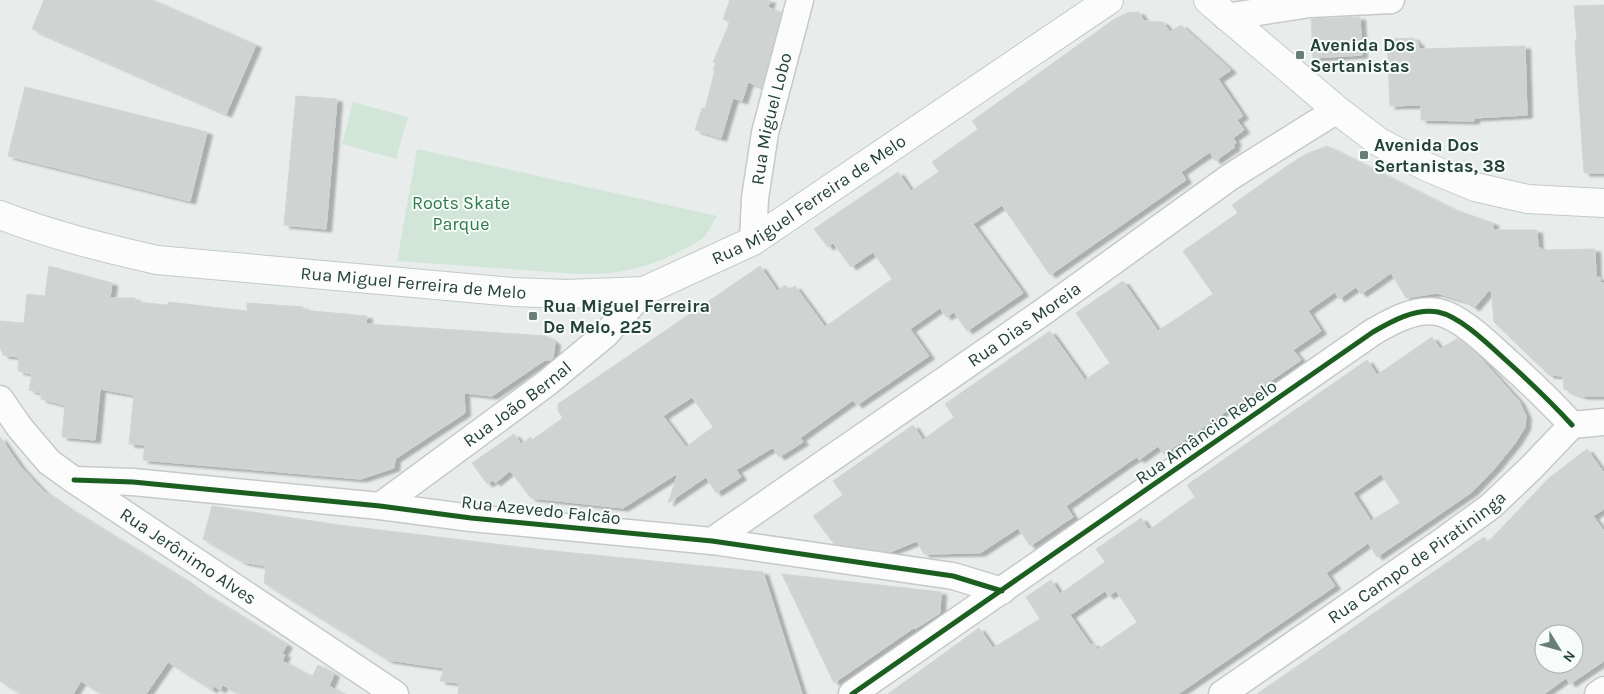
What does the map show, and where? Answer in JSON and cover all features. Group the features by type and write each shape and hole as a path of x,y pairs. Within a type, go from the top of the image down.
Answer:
{"main road":[{"name":"Rua Miguel Ferreira de Melo","path":"0,215 20,223 100,247 158,260 513,292 567,294 644,291 753,241 1109,0"},
{"path":"1218,8 1337,110 1379,142 1427,168 1475,187 1528,199 1604,203"}],"street":[{"name":"Rua Miguel Lobo","path":"753,241 755,198 765,133 800,0"},
{"path":"1218,8 1309,2 1391,0"},
{"name":"Rua Dias Moreia","path":"712,541 1034,318 1230,177 1337,110"},
{"name":"Rua João Bernal","path":"380,506 547,383 606,334 644,291"},
{"name":"Rua Amâncio Rebelo","path":"852,694 1374,332 1397,319 1419,313 1438,312 1455,318 1483,340 1552,402 1572,425"},
{"name":"Rua Jerônimo Alves","path":"0,398 20,428 50,462 74,480 395,694"},
{"path":"1572,425 1604,422"},
{"name":"Rua Campo de Piratininga","path":"1222,694 1491,506 1532,468 1572,425"},
{"name":"Rua Azevedo Falcão","path":"74,480 133,482 380,506 470,518 712,541 953,576 1002,591"},
{"path":"1598,694 1604,690"}],"green space":[{"path":"353,102 408,117 396,159 342,144"},
{"name":"Roots Skate Parque","path":"417,149 717,216 705,236 694,244 645,266 619,272 579,274 397,261"}],"building":[{"path":"44,0 152,0 256,45 226,114 32,29"},
{"path":"730,0 770,0 768,7 781,13 762,87 748,82 742,101 733,98 721,138 695,130 702,108 705,109 715,70 713,70 716,63 713,62 730,22 723,19"},
{"path":"1604,5 1604,173 1584,173 1574,6"},
{"path":"1139,12 1144,21 1163,22 1170,32 1181,25 1231,70 1218,79 1243,116 1237,120 1244,130 1233,138 1236,143 1233,145 1235,147 1215,161 1210,152 1181,172 1186,180 1050,275 1002,205 973,224 1023,293 967,331 954,312 946,317 940,308 910,329 929,356 857,405 853,400 800,438 803,442 779,457 773,448 736,470 741,477 716,493 706,477 668,503 678,473 623,508 531,498 510,471 495,483 493,480 487,484 472,463 514,434 521,444 531,437 532,440 563,418 558,411 558,404 760,266 777,291 785,285 789,290 795,286 825,327 892,279 873,252 851,267 833,243 828,247 814,229 898,172 911,191 939,172 932,162 978,129 972,121 1113,20 1127,13","holes":["692,397 713,427 686,447 663,416"]},
{"path":"1360,17 1362,55 1313,58 1311,19"},
{"path":"1414,38 1415,42 1418,42 1419,49 1525,46 1527,115 1474,118 1474,121 1421,120 1421,105 1390,106 1387,39"},
{"path":"25,87 207,132 190,201 8,156"},
{"path":"296,96 337,99 326,229 284,225"},
{"path":"1327,146 1455,210 1493,223 1493,230 1537,230 1538,248 1541,248 1541,250 1595,249 1596,278 1600,277 1600,283 1604,283 1604,396 1582,396 1564,389 1563,376 1549,375 1494,322 1491,288 1474,308 1465,301 1437,293 1406,298 1391,273 1361,294 1356,287 1339,299 1335,292 1308,311 1321,331 1293,350 1301,360 1164,454 1158,446 1139,460 1137,457 1129,462 1066,506 1073,517 1030,546 1018,528 980,553 924,554 917,541 890,552 834,544 813,516 843,495 833,481 913,425 923,440 954,417 945,404 1050,331 1085,380 1110,363 1076,313 1123,281 1158,331 1213,294 1183,251 1238,213 1232,205 1306,154"},
{"path":"49,266 112,283 110,298 135,298 134,302 168,305 168,302 247,311 247,303 303,307 302,310 367,316 366,324 546,336 555,342 553,358 545,360 492,396 464,393 465,413 395,459 394,468 361,479 143,460 145,445 129,444 134,395 100,389 95,440 62,437 65,405 41,399 41,393 29,390 32,374 18,371 19,357 3,355 0,347 0,321 24,323 27,294 45,296"},
{"path":"1432,337 1440,349 1458,338 1477,354 1519,401 1526,416 1525,427 1516,442 1495,468 1472,492 1377,557 1368,543 1326,573 1335,586 1178,694 888,694 979,628 993,648 1040,619 1026,597 1051,580 1060,594 1105,562 1096,549 1141,518 1149,530 1195,497 1187,485 1367,360 1377,375","holes":["1381,474 1400,503 1371,521 1353,493","1105,591 1108,596 1116,591 1137,622 1097,650 1093,643 1091,645 1070,615"]},
{"path":"0,437 20,466 44,492 287,645 282,653 285,655 282,661 312,677 318,665 334,674 329,686 343,694 239,694 223,685 220,690 214,686 212,690 168,662 146,694 101,694 81,681 73,694 21,694 0,681"},
{"path":"1587,449 1604,473 1604,509 1593,516 1604,531 1604,661 1570,684 1566,678 1544,694 1257,694 1484,537 1488,542 1549,478"},
{"path":"212,506 339,525 544,550 763,572 802,694 458,694 459,683 440,681 444,668 388,660 264,583 266,566 243,562 203,539"},
{"path":"782,574 941,592 940,613 915,629 915,627 834,683"}],"cycle path":[{"path":"852,694 1373,332 1404,316 1429,311 1438,312 1457,320 1494,349 1572,425"},
{"path":"74,480 133,482 380,506 471,518 712,541 953,576 1002,591"}],"place":[{"name":"Avenida Dos Sertanistas","path":"1300,55"},
{"name":"Avenida Dos Sertanistas, 38","path":"1364,155"},
{"name":"Rua Miguel Ferreira De Melo, 225","path":"533,316"}]}
